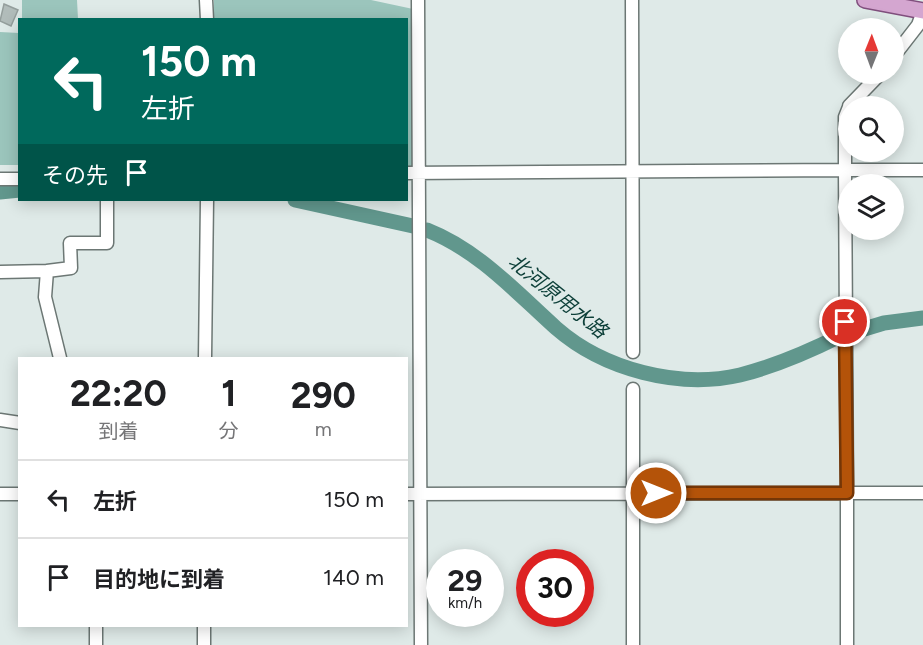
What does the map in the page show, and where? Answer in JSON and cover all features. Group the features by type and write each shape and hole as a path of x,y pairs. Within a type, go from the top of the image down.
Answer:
{"main road":[{"path":"865,0 923,11"}],"street":[{"path":"206,0 207,18"},
{"path":"418,0 413,173 422,645"},
{"path":"632,0 633,352"},
{"path":"904,43 918,25 923,11"},
{"path":"859,96 870,84"},
{"path":"845,162 847,645"},
{"path":"413,173 923,171"},
{"path":"0,179 18,179"},
{"path":"0,272 72,268 70,243 107,243 106,201"},
{"path":"205,357 207,201"},
{"path":"46,271 45,297 60,357"},
{"path":"633,389 633,645"},
{"path":"0,420 18,423"},
{"path":"408,494 923,493"},
{"path":"0,495 18,494"},
{"path":"96,627 96,645"},
{"path":"204,627 204,645"}],"green space":[{"path":"22,0 77,0 78,18 22,18"},
{"path":"214,0 371,0 413,9 416,167 408,167 408,18 214,18"},
{"path":"0,32 18,33 18,165 0,165"}],"building":[{"path":"4,4 18,10 11,26 0,21"}],"waterway":[{"path":"9,173 18,173"},
{"name":"北河原用水路","path":"0,192 18,190"},
{"name":"北河原用水路","path":"300,201 413,226"},
{"name":"北河原用水路","path":"427,230 446,238 480,260 575,343 619,365 643,372 692,379 717,379 740,375 792,358 842,335"},
{"name":"北河原用水路","path":"851,333 884,323 923,318"}],"route":[{"path":"656,493 847,493 845,322"}]}
